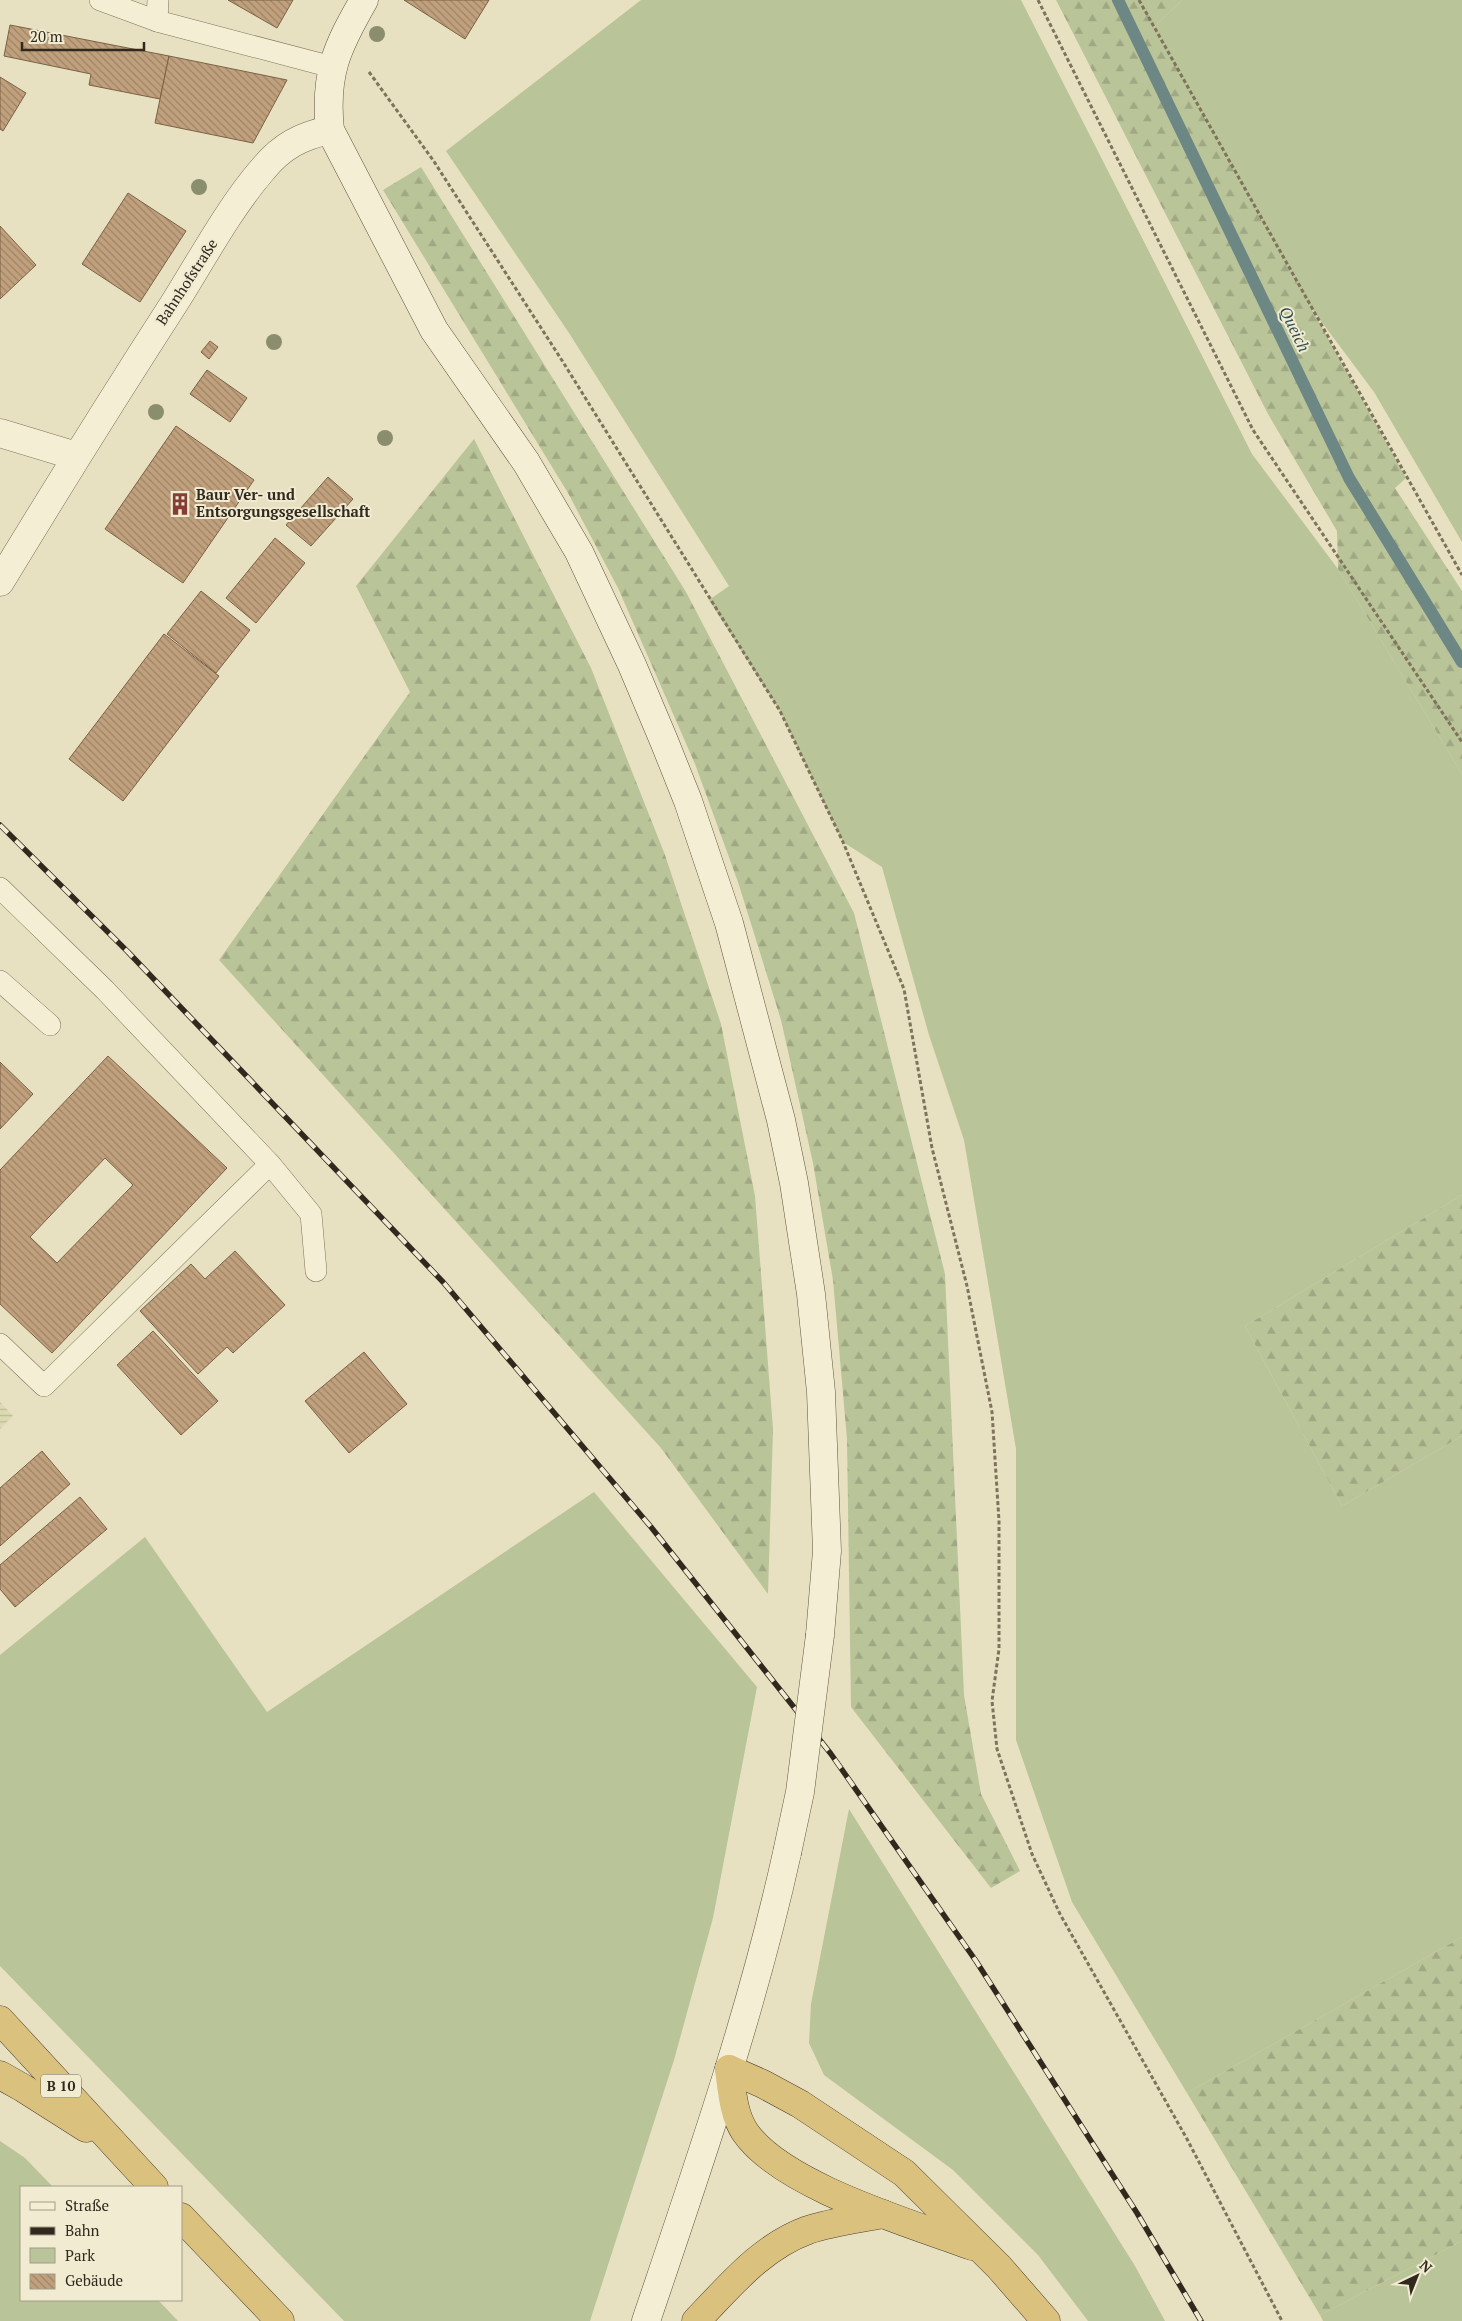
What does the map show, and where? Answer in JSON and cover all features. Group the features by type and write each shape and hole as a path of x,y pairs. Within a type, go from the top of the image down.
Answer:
{"highway":[{"name":"B 10","path":"0,2020 153,2186"},
{"path":"980,2249 884,2214 797,2176 770,2158 744,2130 733,2102 730,2069 800,2104 904,2173 980,2249 1046,2321"},
{"path":"0,2075 24,2088 121,2151"},
{"path":"696,2321 746,2269 789,2238 833,2224 884,2214"},
{"path":"182,2218 280,2321"}],"main road":[{"path":"364,0 343,37 332,67 327,97 330,130 434,330 526,462 579,552 639,680 688,801 729,923 755,1018 794,1183 811,1294 821,1392 828,1551 809,1728 800,1792 772,1921 730,2069 646,2321"},
{"name":"Bahnhofstraße","path":"0,582 76,456 232,212 263,169 280,152 305,136 330,130"},
{"path":"0,434 76,456"}],"lane":[{"path":"100,0 157,21 332,67"},
{"path":"157,21 158,0"},
{"path":"0,888 105,990 270,1164 311,1214 316,1271"},
{"path":"0,981 50,1025"},
{"path":"0,1344 44,1386 270,1164"}],"path":[{"path":"1038,0 1253,430 1462,742"},
{"path":"1139,0 1462,575"},
{"path":"343,37 433,160 563,362 780,711 844,842 904,988 932,1148 967,1286 992,1412 999,1521 999,1649 992,1701 997,1749 1032,1854 1060,1914 1187,2138 1282,2321"}],"shaded area":[{"path":"0,1402 13,1416 0,1429"}],"green space":[{"path":"641,0 1021,0 1252,454 1338,569 1462,774 1462,1195 1245,1326 1342,1506 1462,1436 1462,1937 1187,2093 1072,1902 1016,1740 1016,1449 964,1140 929,1035 882,867 843,842 780,711 709,600 729,586 569,333 446,151"},
{"path":"1056,0 1182,0 1154,27 1406,478 1395,488 1462,591 1462,774 1338,569 1337,531 1268,414"},
{"path":"1182,0 1462,0 1462,542 1374,392 1309,305 1154,27"},
{"path":"421,167 686,592 854,913 945,1274 964,1695 981,1794 1020,1871 991,1888 851,1707 847,1439 833,1280 813,1163 781,1020 738,882 695,764 618,588 568,493 383,190"},
{"path":"474,439 591,668 665,855 721,1024 755,1196 773,1429 768,1594 661,1448 219,960 410,692 356,586"},
{"path":"1462,1195 1462,1436 1342,1506 1245,1326"},
{"path":"594,1492 757,1687 713,1918 674,2060 590,2321 344,2321 0,1966 0,1655 145,1537 267,1712"},
{"path":"849,1809 1135,2266 1165,2321 1088,2321 1038,2255 953,2170 824,2075 809,2043 811,2004"},
{"path":"1462,1937 1462,2241 1320,2315 1187,2093"},
{"path":"0,2141 25,2158 52,2186 20,2186 20,2301 159,2301 178,2321 0,2321"},
{"path":"1462,2241 1462,2321 1323,2321 1320,2315"}],"building":[{"path":"228,0 293,0 277,28"},
{"path":"404,0 489,0 465,39"},
{"path":"10,25 169,56 160,99 89,85 91,74 4,56"},
{"path":"169,56 287,80 253,143 155,123"},
{"path":"0,77 26,93 3,131 0,129"},
{"path":"128,193 186,231 140,302 82,264"},
{"path":"0,226 36,265 0,299"},
{"path":"210,341 218,347 209,359 201,352"},
{"path":"207,370 247,398 230,422 190,394"},
{"name":"Baur Ver- und Entsorgungsgesellschaft","path":"176,426 254,480 183,583 105,529"},
{"path":"328,477 353,499 311,546 286,525"},
{"path":"275,538 305,563 256,623 226,598"},
{"path":"201,591 250,630 216,673 167,634"},
{"path":"164,634 219,676 123,801 69,759"},
{"path":"108,1056 227,1168 52,1353 0,1304 0,1170","holes":["105,1158 133,1185 57,1263 30,1237"]},
{"path":"0,1062 33,1094 0,1129"},
{"path":"235,1251 285,1305 233,1353 227,1347 198,1374 140,1311 191,1264 205,1279"},
{"path":"153,1331 218,1401 181,1435 117,1365"},
{"path":"364,1352 407,1404 349,1453 305,1401"},
{"path":"42,1451 70,1484 0,1546 0,1488"},
{"path":"80,1497 107,1529 15,1607 0,1589 0,1565"}],"waterway":[{"name":"Queich","path":"1118,0 1349,478 1462,662"}],"railway":[{"path":"0,825 128,952 443,1282 651,1527 831,1754 976,1961 1137,2213 1201,2321"}],"place":[{"name":"Baur Ver- und Entsorgungsgesellschaft","path":"180,504"}]}
